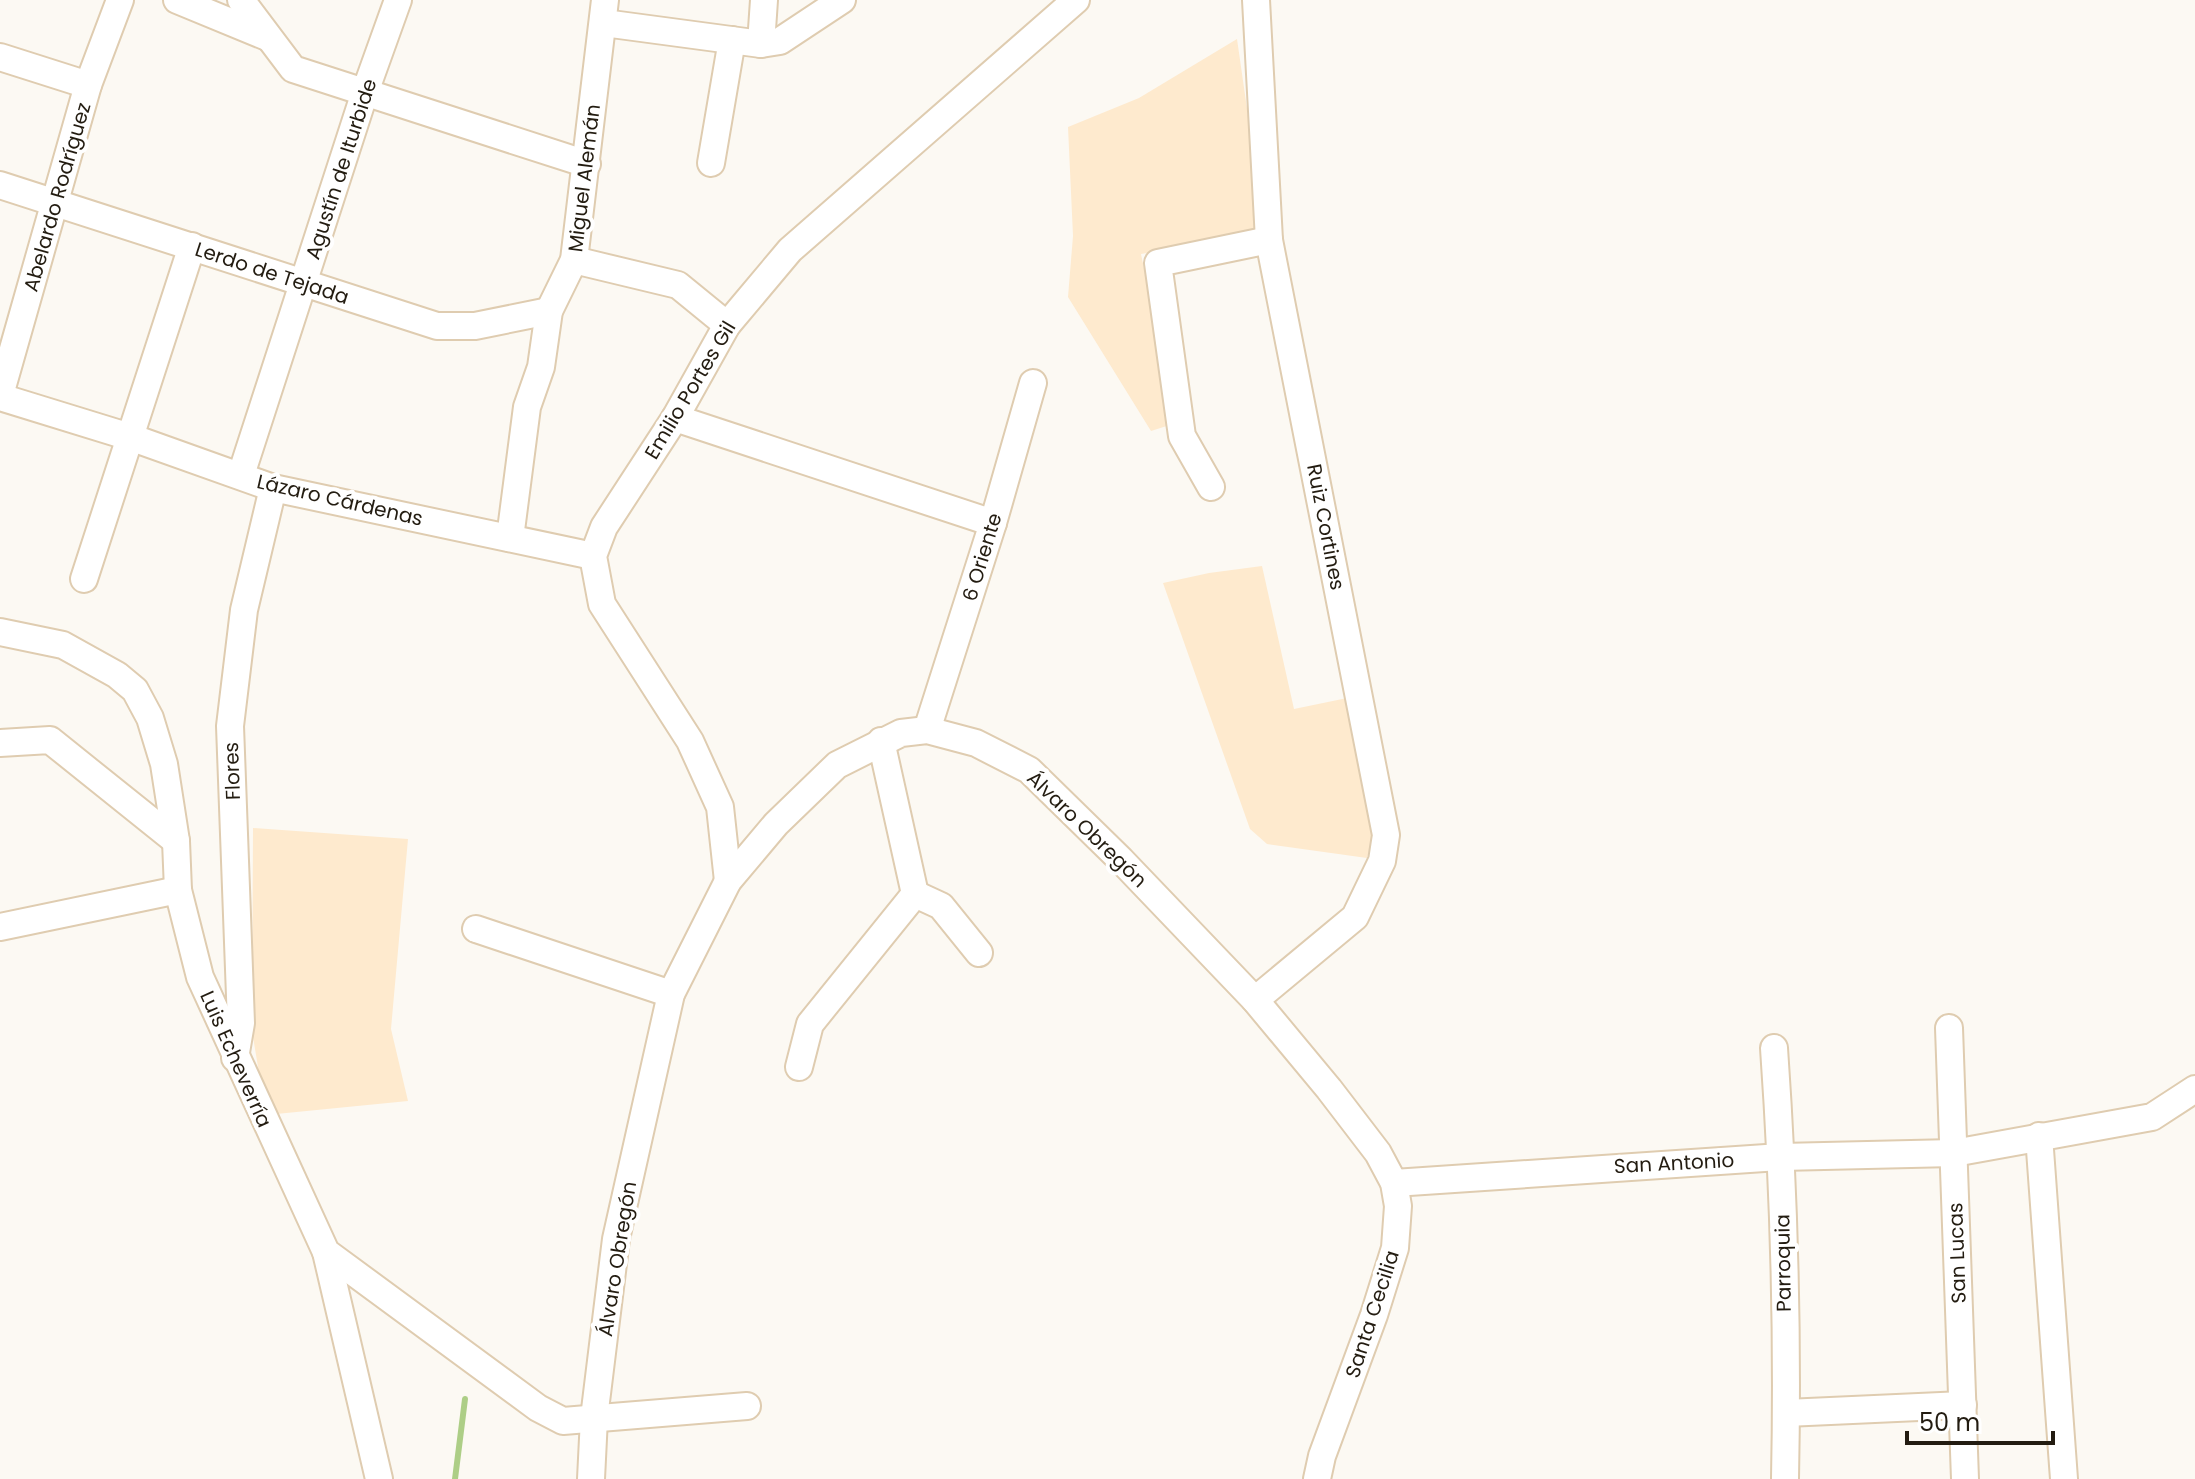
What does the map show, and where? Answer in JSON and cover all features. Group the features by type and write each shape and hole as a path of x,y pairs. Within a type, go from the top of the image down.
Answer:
{"street":[{"name":"Abelardo Rodríguez","path":"0,396 88,85 120,0"},
{"path":"177,0 267,37"},
{"path":"241,0 293,69 587,164"},
{"name":"Agustín de Iturbide","path":"241,475 365,92 398,0"},
{"path":"761,44 764,0"},
{"path":"604,11 761,44 780,41 842,0"},
{"name":"Emilio Portes Gil","path":"593,556 604,527 675,418 727,325 790,250 1076,0"},
{"name":"Ruiz Cortines","path":"1255,1000 1355,917 1382,861 1386,835 1269,240 1256,0"},
{"name":"Miguel Alemán","path":"510,538 527,407 541,367 549,311 574,260 604,11"},
{"path":"711,163 732,40"},
{"path":"0,57 88,85"},
{"name":"Lerdo de Tejada","path":"0,185 437,326 475,326 549,311"},
{"path":"1211,487 1171,437 1158,263 1269,240"},
{"path":"84,579 192,246"},
{"path":"574,260 678,285 727,325"},
{"name":"6 Oriente","path":"927,730 993,523 1033,383"},
{"name":"Lázaro Cárdenas","path":"0,396 130,437 273,488 593,556"},
{"path":"675,418 993,523"},
{"name":"Flores","path":"235,1058 241,1023 230,726 244,610 273,488"},
{"path":"593,556 602,604 690,741 720,807 728,881"},
{"name":"Luis Echeverría","path":"0,632 63,645 117,675 135,690 150,718 164,764 176,841 178,890 200,977 326,1252 538,1408 563,1421 747,1406"},
{"name":"Álvaro Obregón","path":"591,1479 594,1418 616,1239 671,994 728,881 776,824 837,765 901,733 927,730 976,743 1029,770 1121,860 1255,1000"},
{"path":"0,743 50,740 176,841"},
{"path":"881,741 915,894"},
{"path":"0,927 178,890"},
{"path":"915,894 941,906 979,953"},
{"path":"799,1067 810,1024 915,894"},
{"path":"476,929 671,994"},
{"name":"Santa Cecilia","path":"1255,1000 1370,1142 1394,1183 1398,1206 1395,1248 1322,1456 1317,1479"},
{"name":"San Lucas","path":"1949,1028 1965,1479"},
{"name":"Parroquia","path":"1774,1048 1781,1157 1785,1479"},
{"name":"San Antonio","path":"1394,1183 1781,1157 1954,1153 2152,1117 2195,1089"},
{"path":"2039,1136 2064,1479"},
{"path":"326,1252 379,1479"},
{"path":"1786,1413 1963,1405"}],"shaded area":[{"path":"1237,39 1265,234 1141,254 1176,423 1151,431 1068,297 1073,236 1068,127 1139,98"},
{"path":"1262,566 1294,709 1352,697 1374,834 1367,858 1267,844 1250,829 1163,583"},
{"path":"253,828 408,839 391,1029 408,1101 266,1115 252,1031"}],"waterway":[{"path":"455,1479 465,1399"}]}
